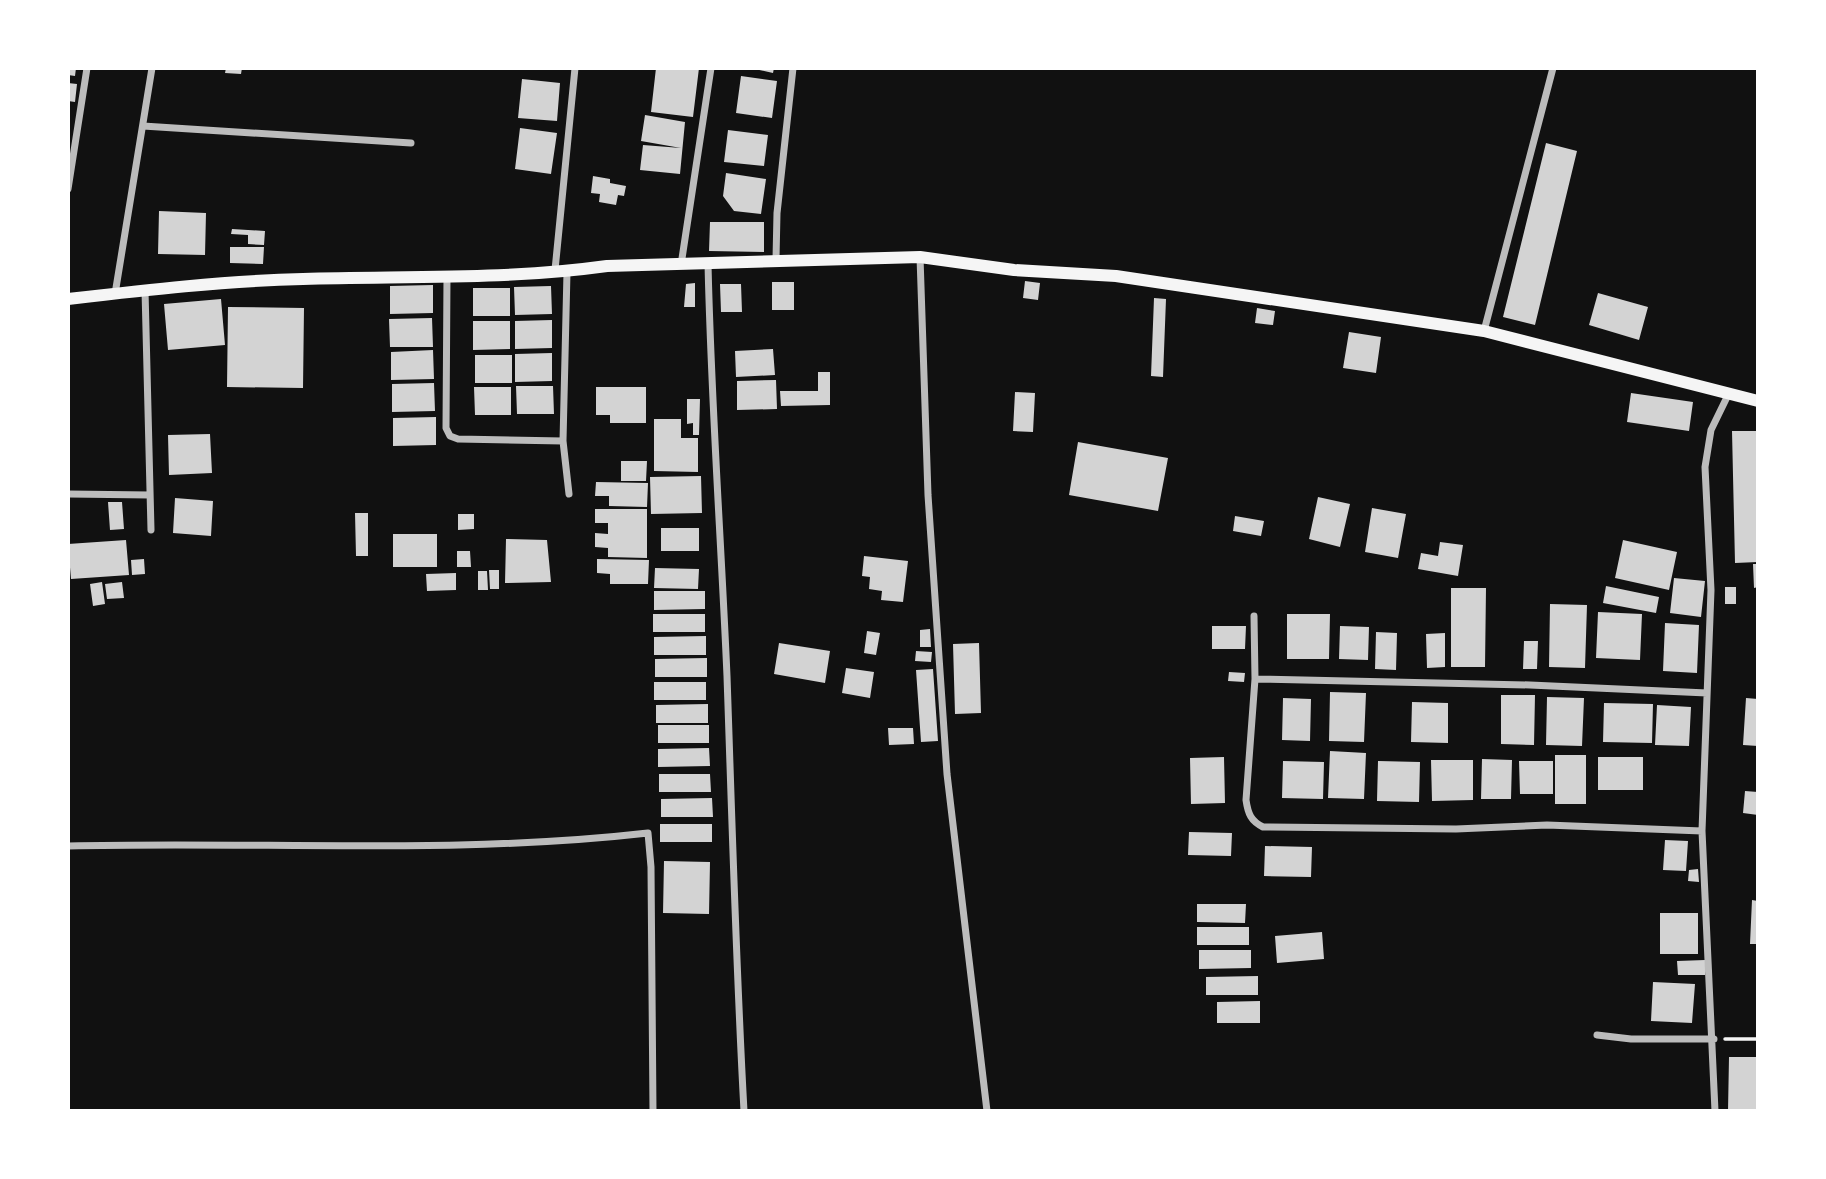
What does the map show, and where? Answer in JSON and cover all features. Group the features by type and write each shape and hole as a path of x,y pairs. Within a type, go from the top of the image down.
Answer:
{"main road":[{"path":"68,299 288,279 447,277 607,266 681,266 776,260 920,257 1014,270 1116,276 1484,331 1758,401"}],"street":[{"path":"68,189 87,68"},
{"path":"115,294 152,68"},
{"path":"569,494 563,441 561,271 575,68"},
{"path":"681,266 711,68"},
{"path":"776,260 777,213 793,68"},
{"path":"1484,331 1553,68"},
{"path":"143,126 411,143"},
{"path":"920,257 928,495 947,774 987,1111"},
{"path":"708,263 712,415 727,679 730,841 744,1111"},
{"path":"447,277 446,428 450,436 458,439 563,441"},
{"path":"145,290 151,530"},
{"path":"1715,1111 1714,1039 1702,831 1711,590 1705,467 1711,430 1729,393"},
{"path":"68,494 150,495"},
{"path":"1254,617 1255,679 1246,800 1248,814 1254,822 1263,827 1456,829 1547,825 1702,831"},
{"path":"1255,679 1530,685 1707,694"},
{"path":"68,846 449,845 564,842 648,833 652,867 653,1111"},
{"path":"1597,1035 1631,1039 1714,1039"}],"path":[{"path":"1714,1039 1758,1039"}],"building":[{"path":"68,68 76,68 75,76 68,75"},
{"path":"226,68 242,68 241,74 225,73"},
{"path":"656,68 699,68 693,117 651,112"},
{"path":"750,68 774,68 773,73"},
{"path":"741,76 777,81 772,118 736,113"},
{"path":"522,79 560,83 557,121 518,118"},
{"path":"68,83 77,84 75,102 68,101"},
{"path":"645,115 685,122 680,174 640,170 643,145 681,148 641,141"},
{"path":"520,128 557,133 551,174 515,169"},
{"path":"728,130 768,135 764,166 724,162"},
{"path":"1546,143 1577,151 1535,325 1503,317"},
{"path":"726,173 766,179 761,214 734,211 723,196"},
{"path":"593,176 626,186 624,196 618,195 616,205 599,202 600,194 591,193"},
{"path":"159,211 206,213 205,255 158,254"},
{"path":"710,222 764,222 764,252 709,251"},
{"path":"232,229 265,231 264,245 248,244 248,235 231,234"},
{"path":"230,247 264,247 263,264 230,263"},
{"path":"1025,281 1040,283 1038,300 1023,298"},
{"path":"772,282 794,282 794,310 772,310"},
{"path":"695,283 695,307 684,307 686,284"},
{"path":"720,284 741,284 742,312 721,312"},
{"path":"433,285 433,313 390,314 390,286"},
{"path":"551,286 552,314 515,315 514,287"},
{"path":"473,288 510,288 510,316 473,316"},
{"path":"1598,293 1648,307 1639,340 1589,325"},
{"path":"1154,298 1166,299 1163,377 1151,376"},
{"path":"221,299 225,345 168,350 164,304"},
{"path":"228,307 304,308 303,388 227,387"},
{"path":"1257,308 1275,311 1273,325 1255,323"},
{"path":"432,318 433,347 390,347 389,319"},
{"path":"552,320 552,348 515,349 515,321"},
{"path":"473,321 510,321 510,349 473,350"},
{"path":"1349,332 1381,337 1376,373 1343,368"},
{"path":"773,349 775,375 736,377 735,351"},
{"path":"433,350 434,379 391,380 391,352"},
{"path":"552,353 552,381 515,382 515,354"},
{"path":"475,355 512,355 512,383 475,383"},
{"path":"818,372 830,372 830,405 781,406 780,391 818,391"},
{"path":"776,380 777,409 737,410 737,381"},
{"path":"434,383 435,411 392,412 392,384"},
{"path":"516,386 553,386 554,414 517,414"},
{"path":"474,387 511,387 511,415 475,415"},
{"path":"596,387 646,387 646,423 610,423 610,415 596,415"},
{"path":"1015,392 1035,393 1033,432 1013,431"},
{"path":"1631,393 1693,402 1689,431 1627,422"},
{"path":"687,399 700,399 699,435 693,435 693,423 687,424"},
{"path":"436,417 436,445 393,446 393,418"},
{"path":"654,419 681,419 681,438 698,438 698,472 654,471"},
{"path":"1732,431 1758,431 1758,562 1735,563"},
{"path":"210,434 212,473 169,475 168,435"},
{"path":"1078,442 1168,458 1158,511 1069,495"},
{"path":"621,461 647,461 646,481 621,481"},
{"path":"701,476 702,513 651,514 650,477"},
{"path":"596,482 648,483 647,507 609,506 609,496 595,496"},
{"path":"1318,497 1350,504 1340,547 1309,539"},
{"path":"175,498 213,501 211,536 173,533"},
{"path":"108,502 122,502 124,529 110,530"},
{"path":"1372,508 1406,514 1398,558 1365,552"},
{"path":"595,509 647,509 647,558 608,557 608,548 595,547 595,533 608,534 608,523 595,523"},
{"path":"355,513 368,513 368,556 356,556"},
{"path":"458,514 474,514 474,529 458,530"},
{"path":"1235,516 1264,521 1261,536 1233,531"},
{"path":"661,528 699,528 699,551 661,551"},
{"path":"393,534 437,534 437,567 393,567"},
{"path":"506,539 547,540 551,582 505,583"},
{"path":"126,540 129,575 71,579 68,544"},
{"path":"1623,540 1677,552 1669,590 1615,578"},
{"path":"1440,542 1463,545 1458,576 1418,569 1421,553 1438,556"},
{"path":"457,551 470,551 471,567 457,567"},
{"path":"864,556 908,561 903,602 881,600 882,591 869,589 870,577 862,576"},
{"path":"144,559 145,574 132,575 131,560"},
{"path":"597,559 649,560 648,584 610,584 610,574 597,573"},
{"path":"1753,564 1758,564 1758,587 1754,588"},
{"path":"655,568 699,569 698,589 654,588"},
{"path":"489,570 499,570 499,589 490,589"},
{"path":"478,571 487,571 488,590 478,590"},
{"path":"456,573 456,590 427,591 426,574"},
{"path":"1674,578 1705,581 1701,617 1670,613"},
{"path":"102,582 105,604 93,606 90,584"},
{"path":"122,582 124,598 107,599 105,584"},
{"path":"1606,586 1659,597 1656,613 1603,603"},
{"path":"1725,587 1736,587 1736,604 1725,604"},
{"path":"1451,588 1486,588 1485,667 1451,667"},
{"path":"654,591 705,591 705,609 654,610"},
{"path":"1550,604 1587,605 1585,668 1549,667"},
{"path":"1598,612 1642,614 1640,660 1596,658"},
{"path":"653,614 705,614 705,632 653,632"},
{"path":"1287,614 1330,614 1329,659 1287,659"},
{"path":"1665,623 1699,625 1697,673 1663,671"},
{"path":"1212,626 1246,626 1245,649 1212,649"},
{"path":"1340,626 1369,627 1368,660 1339,659"},
{"path":"930,629 931,647 920,647 920,630"},
{"path":"867,631 880,633 876,655 864,653"},
{"path":"1376,632 1397,633 1396,670 1375,669"},
{"path":"1445,633 1445,667 1427,668 1426,634"},
{"path":"706,636 706,655 654,655 654,637"},
{"path":"1524,641 1538,641 1537,669 1523,669"},
{"path":"779,643 830,651 825,683 774,674"},
{"path":"979,643 981,713 955,714 953,644"},
{"path":"916,651 932,652 931,662 915,661"},
{"path":"707,658 707,677 655,677 655,659"},
{"path":"846,668 874,672 870,698 842,693"},
{"path":"933,669 938,741 921,742 916,670"},
{"path":"1229,672 1245,673 1244,682 1228,681"},
{"path":"654,682 706,682 706,700 654,700"},
{"path":"1330,692 1366,693 1364,742 1329,741"},
{"path":"1501,695 1535,695 1534,745 1501,744"},
{"path":"1547,697 1584,698 1582,746 1546,745"},
{"path":"1283,698 1311,699 1310,741 1282,740"},
{"path":"1746,698 1758,699 1758,746 1743,745"},
{"path":"1412,702 1448,703 1448,743 1411,742"},
{"path":"1604,703 1653,704 1652,743 1603,742"},
{"path":"708,704 708,723 656,723 656,705"},
{"path":"1657,705 1691,707 1689,746 1655,745"},
{"path":"658,725 709,725 709,743 658,743"},
{"path":"888,728 913,728 914,744 889,745"},
{"path":"709,748 710,766 658,767 658,749"},
{"path":"1330,751 1366,753 1364,799 1328,798"},
{"path":"1555,755 1586,755 1586,804 1555,804"},
{"path":"1224,757 1225,803 1191,804 1190,758"},
{"path":"1598,757 1643,757 1643,790 1598,790"},
{"path":"1482,759 1512,760 1511,799 1481,799"},
{"path":"1431,760 1473,760 1473,800 1432,801"},
{"path":"1283,761 1324,762 1323,799 1282,798"},
{"path":"1378,761 1420,762 1419,802 1377,801"},
{"path":"1519,761 1553,761 1553,794 1520,794"},
{"path":"659,774 710,774 711,792 659,792"},
{"path":"1745,791 1758,792 1758,815 1743,813"},
{"path":"712,798 713,817 661,817 661,799"},
{"path":"660,824 712,824 712,842 660,842"},
{"path":"1189,832 1232,833 1231,856 1188,855"},
{"path":"1665,840 1688,841 1686,871 1663,870"},
{"path":"1265,846 1312,847 1311,877 1264,876"},
{"path":"664,861 710,862 709,914 663,913"},
{"path":"1698,869 1699,882 1688,881 1689,870"},
{"path":"1752,900 1758,901 1758,944 1750,944"},
{"path":"1197,904 1246,904 1245,923 1197,922"},
{"path":"1660,913 1698,913 1698,954 1660,954"},
{"path":"1197,927 1249,927 1249,945 1197,945"},
{"path":"1322,932 1324,959 1277,963 1275,936"},
{"path":"1199,950 1251,950 1251,968 1199,969"},
{"path":"1705,960 1705,975 1678,975 1677,961"},
{"path":"1258,976 1258,995 1206,995 1206,977"},
{"path":"1653,982 1695,984 1692,1023 1651,1021"},
{"path":"1260,1001 1260,1023 1217,1023 1217,1002"},
{"path":"1729,1057 1758,1057 1758,1111 1728,1111"}]}
